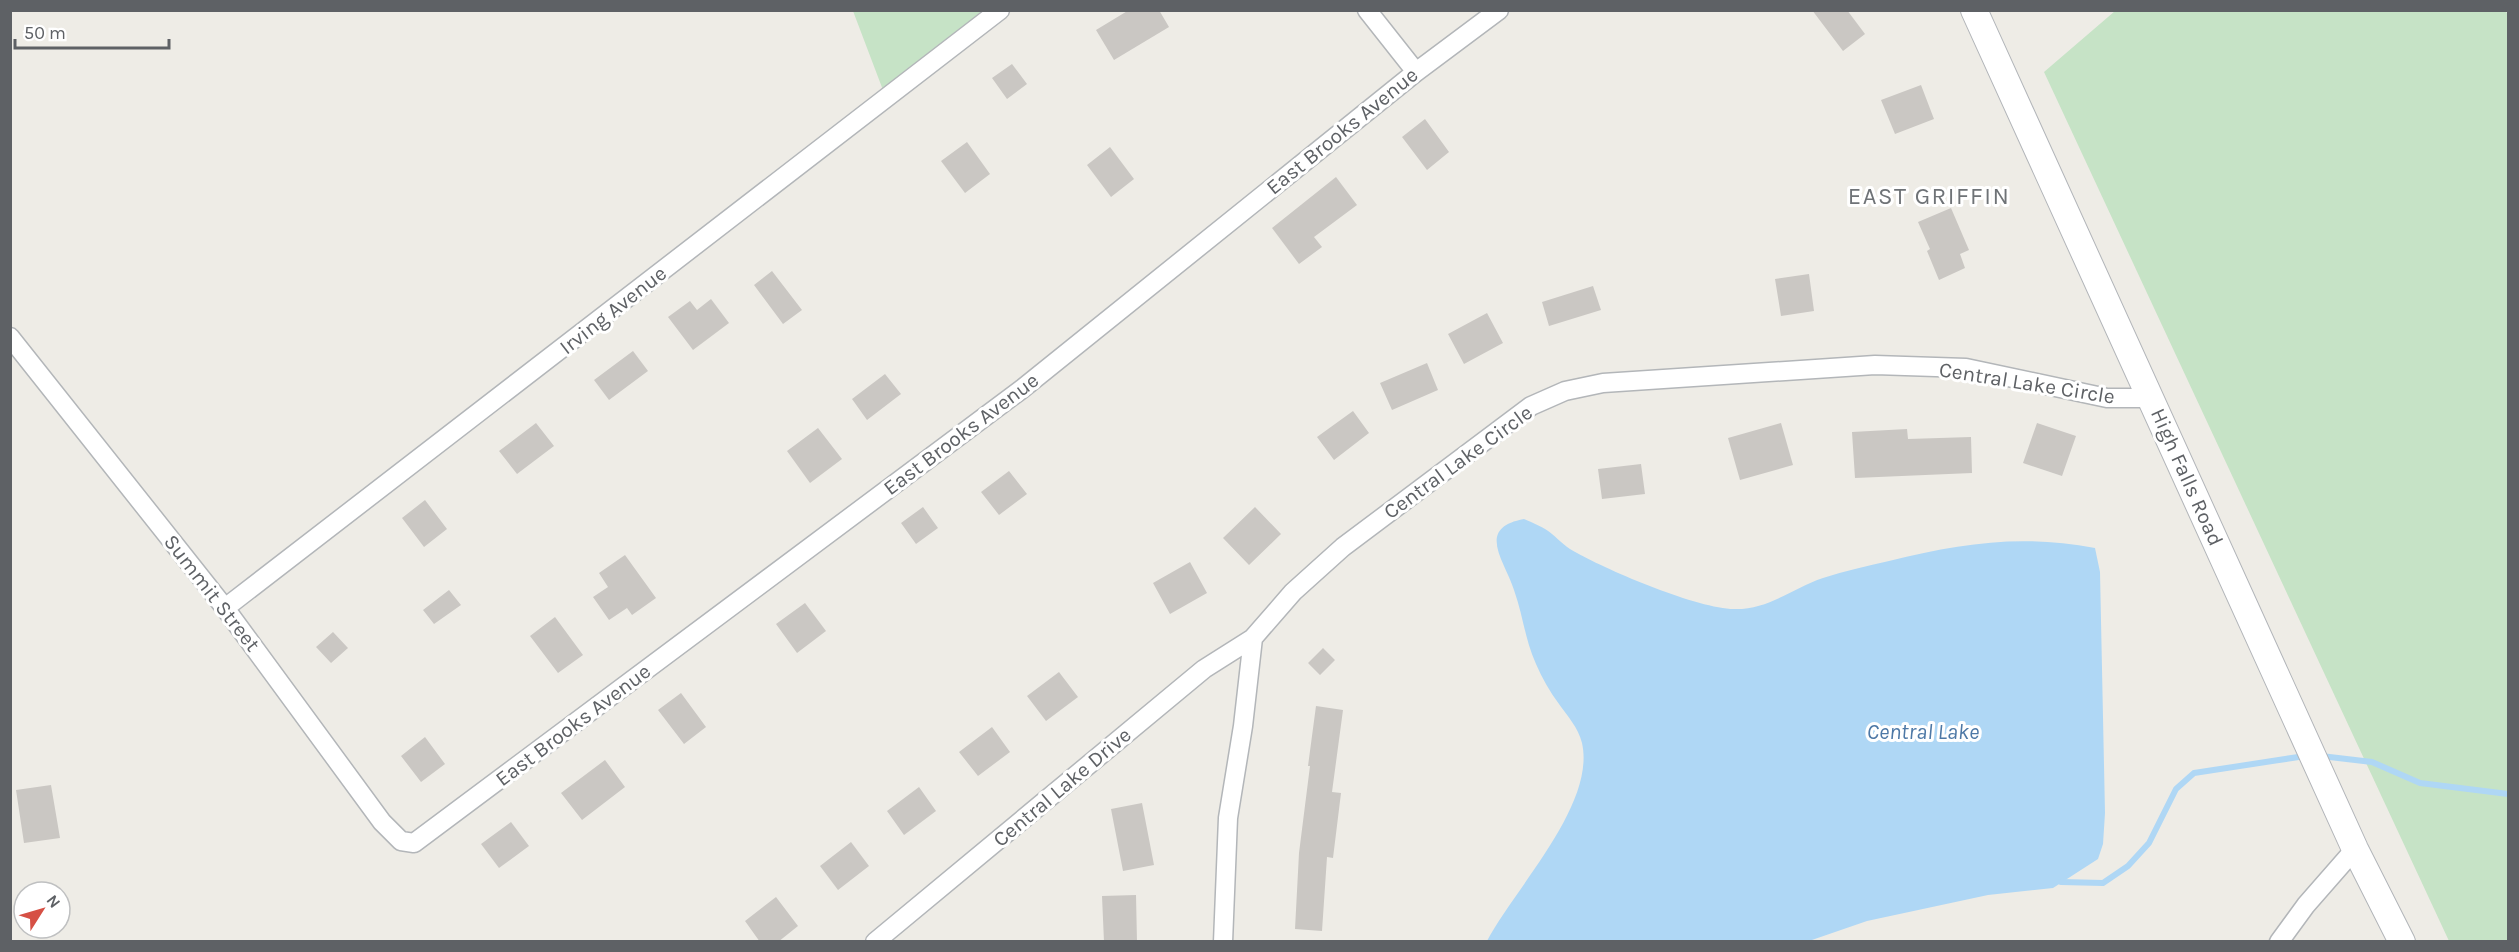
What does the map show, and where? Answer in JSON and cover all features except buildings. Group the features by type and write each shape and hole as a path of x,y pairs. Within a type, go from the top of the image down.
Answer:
{"street":[{"name":"Irving Avenue","path":"225,608 1000,10"},
{"path":"1367,10 1416,72"},
{"name":"East Brooks Avenue","path":"414,843 1022,389 1416,72 1499,10"},
{"name":"High Falls Road","path":"1974,10 2355,849 2402,942"},
{"name":"Summit Street","path":"10,337 225,608 382,822 401,841 414,843"},
{"name":"Central Lake Circle","path":"1253,638 1293,592 1343,547 1531,406 1565,391 1603,383 1875,365 1966,368 2107,399 2152,398"},
{"path":"1223,942 1228,818 1243,726 1253,638"},
{"name":"Central Lake Drive","path":"875,942 1204,669 1253,638"},
{"path":"2279,942 2306,905 2355,849"}],"green space":[{"path":"2505,10 2508,15 2508,941 2449,941 2044,72 2115,11"},
{"path":"853,11 1000,11 886,98"}],"water":[{"name":"Central Lake","path":"1524,519 1546,529 1567,547 1591,561 1632,579 1699,603 1734,609 1758,606 1831,575 1941,549 2017,541 2095,548 2100,572 2105,813 2103,844 2098,859 2053,888 1988,895 1867,921 1809,941 1487,941 1550,846 1565,819 1577,793 1583,767 1580,737 1549,690 1536,664 1514,590 1497,547 1500,530 1509,523"}],"waterway":[{"path":"2061,882 2103,883 2128,866 2149,843 2176,789 2194,773 2305,756"},
{"path":"2321,756 2372,762 2420,783 2508,794"}],"district":[{"name":"EAST GRIFFIN","path":"1929,196"}]}
